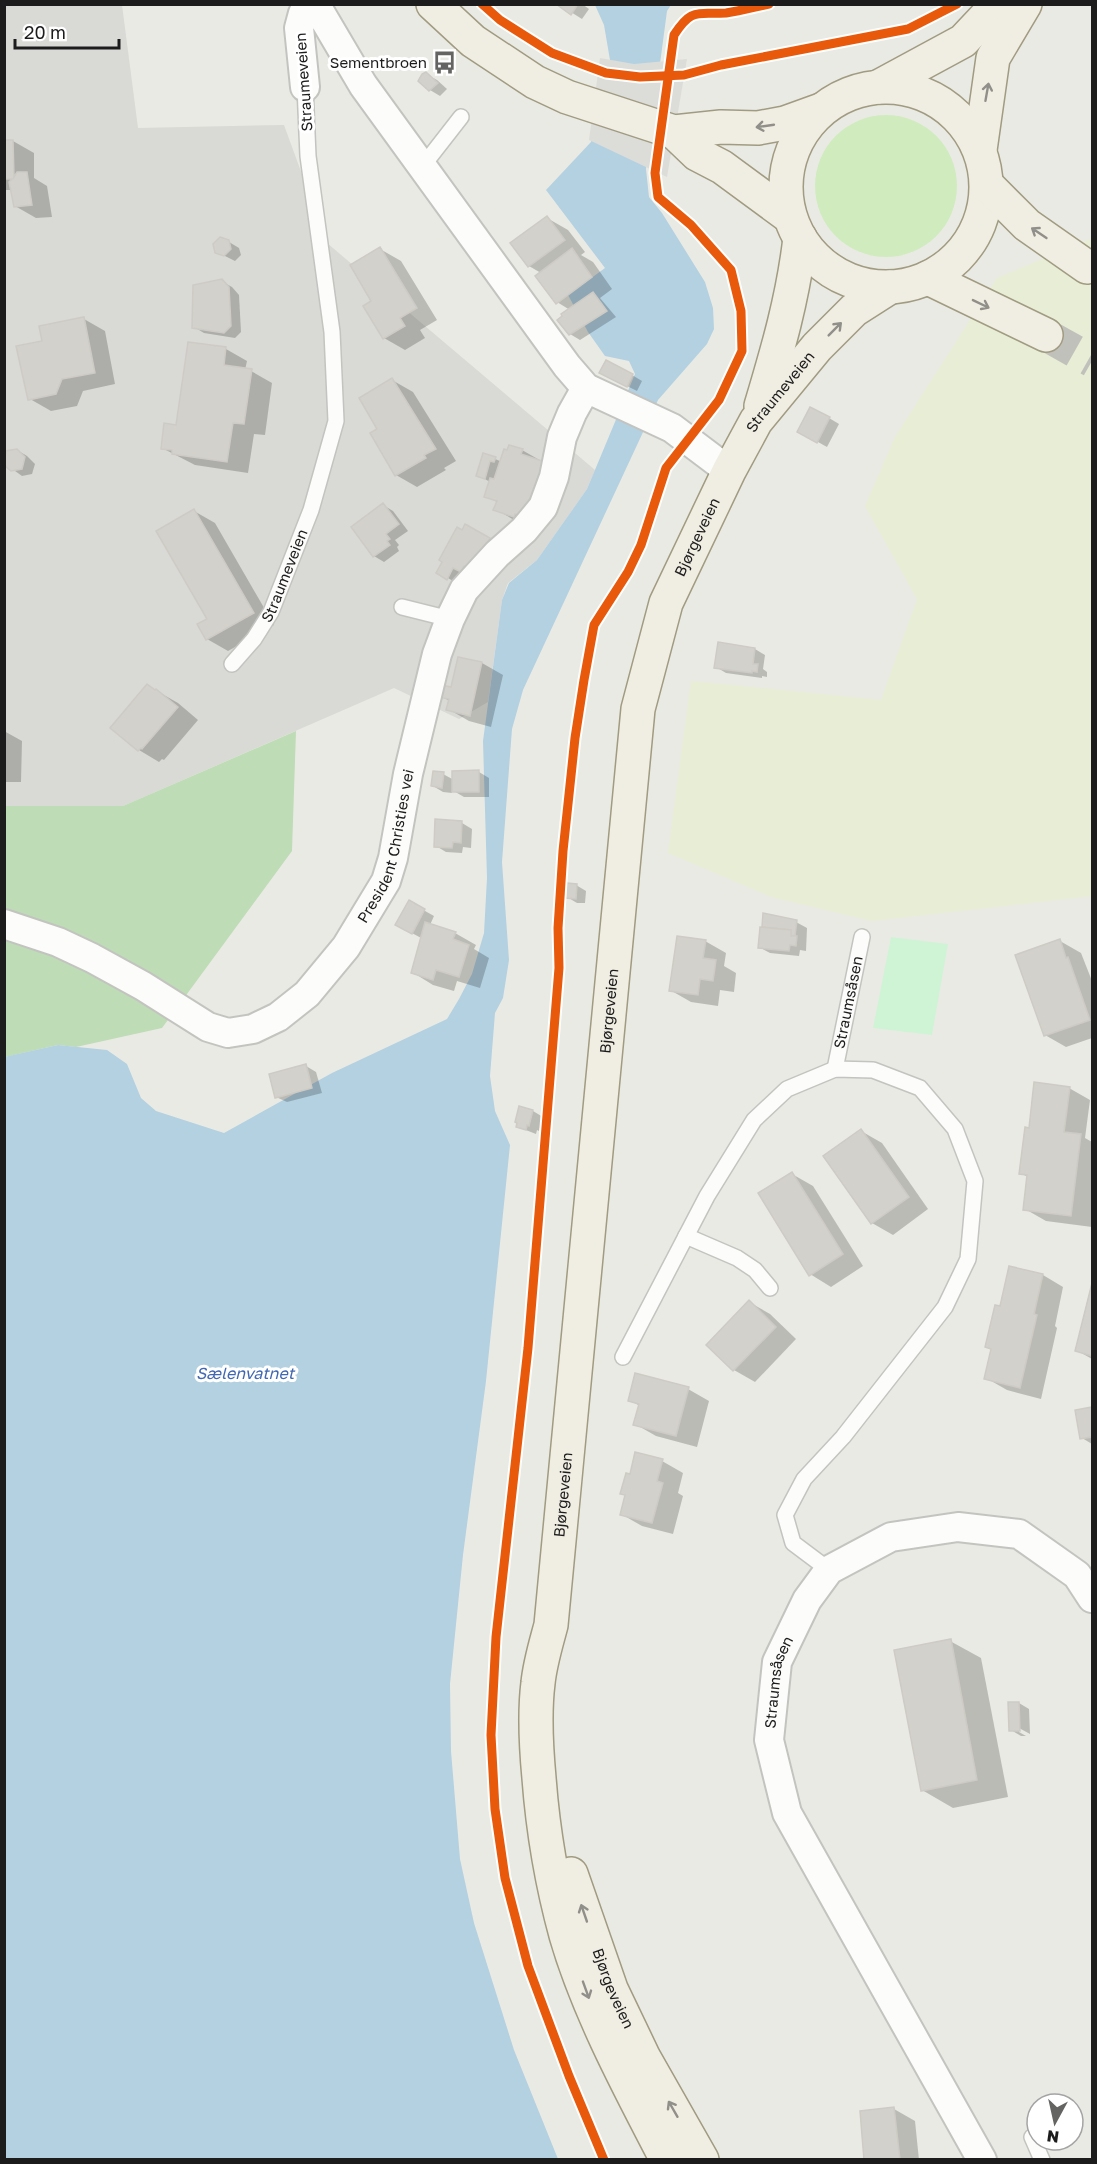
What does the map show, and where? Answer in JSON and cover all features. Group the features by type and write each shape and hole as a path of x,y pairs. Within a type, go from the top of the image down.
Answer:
{"main road":[{"path":"432,4 473,41 535,82 567,98 674,132 721,127 758,128 785,123 821,110"},
{"path":"795,228 786,193 787,170 794,147 805,127 821,110 834,101 848,94 878,87 963,41 999,4"},
{"path":"980,150 993,58 1025,4"},
{"path":"674,132 697,154 722,167 795,228 817,259 838,275 863,284 890,287 910,284 928,278 948,266 965,249 977,230 985,208 987,184 985,167 980,150 963,123 939,102 910,90 878,87"},
{"path":"987,184 1027,225 1088,267"},
{"name":"Straumeveien","path":"756,421 786,322 795,281 795,228"},
{"path":"928,278 1047,335"},
{"name":"Straumeveien","path":"756,421 817,347 854,310 890,287"},
{"name":"Bjørgeveien","path":"667,2160 628,2085 594,2011 567,1937 551,1874 541,1807 535,1727 538,1680 551,1625 638,709 666,603 729,471 756,421"},
{"name":"Bjørgeveien","path":"551,1625 554,1686 552,1733 558,1809 570,1872 611,1989 644,2058 702,2160"}],"street":[{"name":"Straumeveien","path":"305,87 299,28 303,14 310,8 320,12 363,85 567,366 586,388 672,428 729,471"},
{"name":"President Christies vei","path":"4,924 58,942 92,958 143,986 208,1027 228,1033 253,1029 278,1017 307,994 346,947 386,881 437,654 450,619 464,590 497,554 524,530 543,507 554,477 562,437 586,388"},
{"name":"Straumsåsen","path":"982,2160 787,1813 770,1740 777,1662 807,1600 829,1570 891,1538 958,1527 1019,1534 1077,1575 1092,1598"}],"lane":[{"name":"Straumeveien","path":"231,664 254,639 271,612 311,510 336,421 332,332 308,156 305,87"},
{"path":"422,167 461,117"},
{"path":"402,607 450,619"},
{"name":"Straumsåsen","path":"835,1069 862,937"},
{"path":"624,1357 707,1196 754,1120 787,1089 835,1069 873,1070 920,1088 955,1129 975,1181 968,1259 945,1307 843,1437 804,1479 785,1515 793,1542 829,1570"},
{"path":"686,1236 737,1258 755,1270 770,1288"}],"shaded area":[{"path":"5,5 122,5 138,128 284,125 327,243 595,470 587,489 537,560 508,583 502,600 488,702 459,719 394,688 123,806 5,806"}],"green space":[{"path":"886,115 913,120 936,136 952,159 957,186 952,213 936,236 913,252 886,257 859,252 836,236 820,213 815,186 820,159 836,136 859,120"},
{"path":"1092,238 1092,896 872,921 771,897 668,853 691,681 881,700 917,599 865,506 895,437 997,278"},
{"path":"296,731 292,851 162,1028 76,1047 58,1045 5,1057 4,806 123,806"},
{"path":"891,937 948,944 932,1035 873,1028"}],"water":[{"name":"Sælenvatnet","path":"595,5 671,5 667,11 646,169 649,197 662,213 705,282 713,308 714,329 707,344 658,400 523,690 512,729 502,862 509,960 503,998 495,1013 490,1076 495,1111 510,1145 486,1381 463,1555 450,1684 451,1751 460,1859 474,1923 514,2050 558,2159 5,2159 4,1057 58,1045 107,1050 127,1064 141,1098 156,1111 224,1133 332,1073 447,1019 459,999 472,974 484,933 487,878 483,741 502,600 509,583 537,560 587,489 635,374 629,361 605,356 588,332 568,295 605,268 546,190 591,142 610,60 604,25"}],"pier":[{"path":"600,58 634,64 687,59 667,177 589,140"}],"building":[{"path":"556,4 578,4 571,15"},
{"path":"426,72 438,83 429,91 418,81"},
{"path":"4,140 13,140 14,177 17,172 27,172 32,205 14,207 9,182 12,179 4,179"},
{"path":"547,216 565,240 528,267 510,243"},
{"path":"220,237 229,240 231,249 224,256 215,253 213,244"},
{"path":"380,247 417,308 400,318 405,326 383,339 363,306 371,301 350,265"},
{"path":"572,248 592,277 556,304 535,276"},
{"path":"222,279 229,287 231,326 224,333 192,328 193,285"},
{"path":"593,292 607,311 569,335 557,320 562,316 561,314"},
{"path":"84,317 95,373 62,379 56,394 28,400 16,346 42,341 39,326"},
{"path":"188,342 226,347 224,365 252,369 244,424 233,423 227,462 172,454 172,450 161,449 164,423 176,425"},
{"path":"606,360 633,374 627,387 599,373"},
{"path":"392,378 436,449 424,455 426,458 395,476 370,433 377,429 359,398"},
{"path":"810,407 830,417 817,443 797,432"},
{"path":"509,445 523,449 521,454 545,462 531,507 524,517 515,514 514,517 493,510 497,501 484,497 490,478 494,479 504,449 507,450"},
{"path":"17,449 25,457 22,469 11,471 4,465 6,451"},
{"path":"483,453 496,457 494,462 490,461 485,479 476,476"},
{"path":"383,503 399,524 386,534 390,539 387,541 390,545 373,557 351,527"},
{"path":"194,509 254,613 206,640 197,624 207,619 156,531"},
{"path":"465,524 490,538 472,570 464,566 461,572 453,568 447,580 436,573 442,562 439,560 457,527 462,530"},
{"path":"718,642 755,648 753,664 758,664 757,672 714,668"},
{"path":"458,657 482,662 470,716 446,710 449,699 438,697 441,685 451,687"},
{"path":"147,684 178,707 138,751 110,728"},
{"path":"479,770 479,792 452,792 452,771"},
{"path":"433,771 444,772 442,788 431,786"},
{"path":"435,819 462,821 461,843 453,842 452,848 434,847"},
{"path":"567,883 577,884 576,899 565,898"},
{"path":"409,900 425,909 412,934 395,925"},
{"path":"763,913 797,920 795,936 791,936 791,930 762,927"},
{"path":"425,922 456,932 453,939 469,945 459,977 436,970 433,980 411,973"},
{"path":"760,927 791,930 791,936 797,936 796,946 790,945 789,951 758,948"},
{"path":"677,936 706,940 703,958 716,960 713,981 700,979 698,995 669,991"},
{"path":"1060,939 1090,1020 1044,1036 1015,955"},
{"path":"306,1064 312,1088 275,1098 269,1074"},
{"path":"1034,1082 1070,1087 1064,1132 1081,1134 1071,1216 1023,1210 1027,1175 1019,1174 1025,1127 1029,1128"},
{"path":"519,1106 533,1110 526,1130 516,1127"},
{"path":"861,1129 909,1197 871,1224 823,1156"},
{"path":"792,1172 843,1254 809,1276 758,1193"},
{"path":"1009,1266 1043,1274 1034,1314 1037,1315 1020,1388 984,1379 991,1349 985,1347 995,1305 1000,1306"},
{"path":"1092,1283 1092,1356 1075,1351"},
{"path":"749,1300 776,1327 733,1371 706,1345"},
{"path":"635,1373 689,1387 676,1436 633,1425 639,1404 628,1401"},
{"path":"1092,1407 1092,1437 1080,1439 1075,1410"},
{"path":"635,1452 663,1459 657,1481 663,1483 652,1523 620,1515 625,1495 620,1494 626,1473 630,1474"},
{"path":"951,1639 977,1780 921,1791 894,1650"},
{"path":"1008,1702 1019,1702 1020,1731 1009,1731"},
{"path":"894,2107 900,2160 864,2160 860,2111"}],"tunnel":[{"path":"1046,335 1092,361"}],"cycle path":[{"path":"482,4 500,20 552,53 606,73 640,77 684,75 721,65 908,29 957,4"},
{"path":"604,2160 569,2076 528,1966 505,1878 495,1809 491,1735 496,1637 528,1348 559,968 558,928 563,851 575,738 594,625 628,572 641,545 666,468 719,400 742,351 741,311 731,270 691,225 658,197 655,173 674,35 686,20 696,14 726,13 769,4"}],"place":[{"name":"Sementbroen","path":"445,63"}]}
